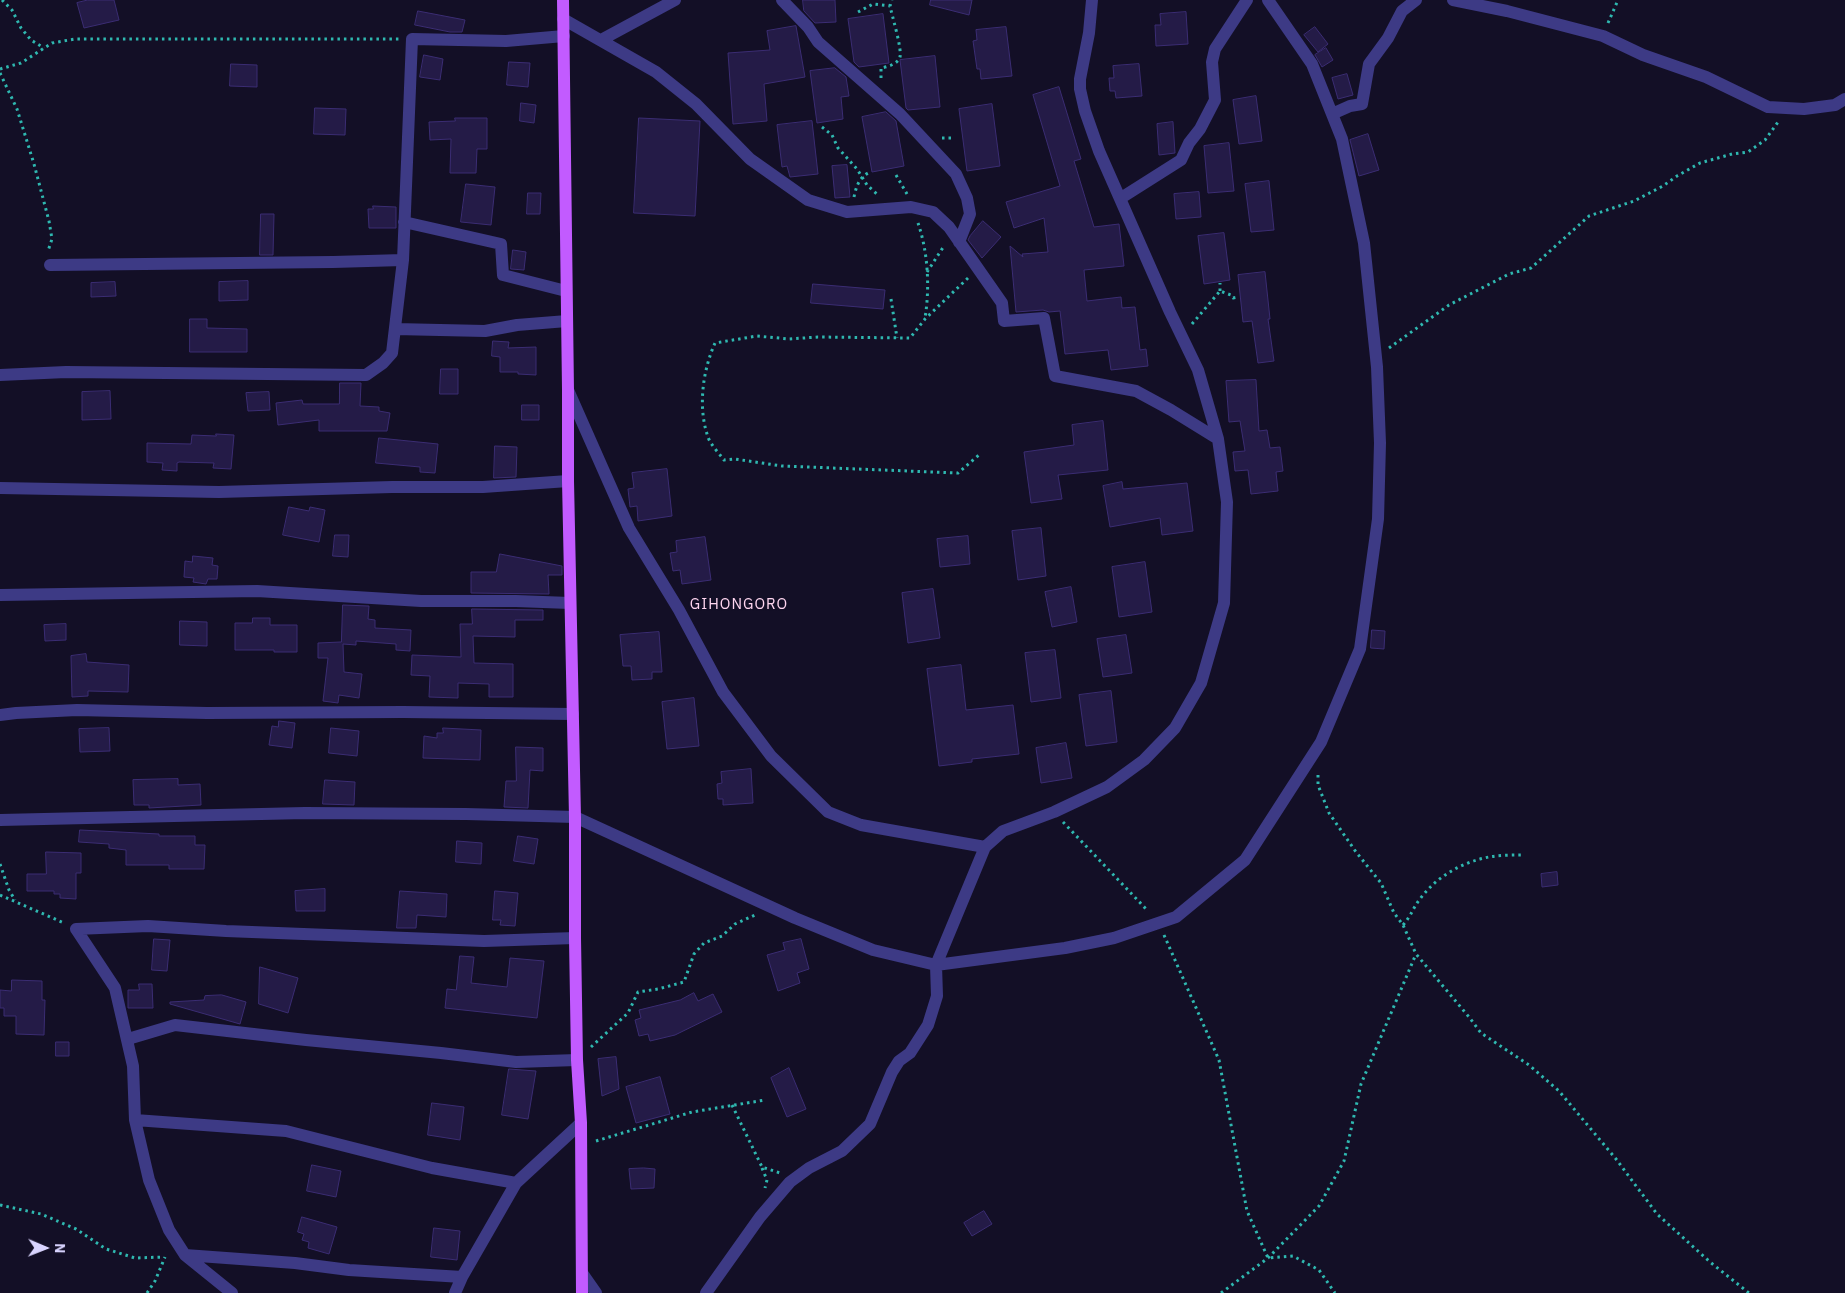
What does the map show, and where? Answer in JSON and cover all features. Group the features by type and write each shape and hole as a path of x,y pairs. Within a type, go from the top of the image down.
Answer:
{"main road":[{"path":"563,0 568,480 574,714 575,938 582,1293"}],"street":[{"path":"601,40 675,0"},
{"path":"782,0 808,27 818,42 900,114 956,174 967,198 970,214 955,237"},
{"path":"706,1293 760,1217 794,1178 842,1150 870,1124 892,1072 899,1061 910,1052 928,1025 937,996 936,965 985,846 1003,831 1054,812 1107,787 1144,760 1175,728 1201,683 1224,603 1227,502 1218,439 1198,370 1099,150 1085,111 1080,89 1092,0"},
{"path":"1121,198 1181,160 1188,143 1200,129 1216,100 1212,62 1216,49 1247,0"},
{"path":"0,820 305,813 575,817 772,907 873,950 936,965 1065,948 1114,938 1176,917 1245,860 1321,742 1360,649 1378,519 1380,443 1376,357 1364,243 1342,139 1312,64 1268,0"},
{"path":"1332,114 1350,106 1362,104 1369,64 1388,38 1402,11 1416,0"},
{"path":"1453,0 1507,11 1603,36 1643,55 1706,77 1768,108 1804,109 1835,106 1845,99"},
{"path":"563,19 656,72 696,104 750,159 808,200 847,212 911,207 933,212 955,237 1002,303 1004,321 1044,318 1055,376 1136,391 1218,439"},
{"path":"0,375 66,372 366,375 383,363 392,353 403,260 412,39 506,41 564,36"},
{"path":"404,222 501,244 503,275 566,291"},
{"path":"50,264 403,260"},
{"path":"395,329 485,331 517,325 567,321"},
{"path":"568,390 629,528 679,610 723,692 771,756 828,812 861,825 985,846"},
{"path":"0,488 219,492 392,487 483,487 568,480"},
{"path":"0,595 257,592 421,601 570,603"},
{"path":"0,715 77,710 206,714 403,712 574,714"},
{"path":"76,929 148,926 226,931 484,941 575,938"},
{"path":"76,929 115,988 133,1066 135,1120 149,1180 169,1230 186,1255 232,1293"},
{"path":"128,1039 175,1025 516,1062 577,1060"},
{"path":"135,1120 286,1131 432,1168 516,1183"},
{"path":"455,1293 462,1276 516,1183 580,1123"},
{"path":"186,1255 296,1263 349,1270 462,1276"},
{"path":"582,1273 596,1293"}],"path":[{"path":"2,0 12,10 31,40 44,48"},
{"path":"883,99 881,68 896,63 900,57 900,46 890,6 892,0"},
{"path":"1603,36 1618,0"},
{"path":"858,12 873,4 890,6"},
{"path":"0,69 21,63 52,43 75,39 412,39"},
{"path":"0,73 17,109 37,173 52,239 48,251 50,264"},
{"path":"1376,357 1449,305 1509,274 1531,268 1589,216 1634,201 1700,163 1732,154 1748,152 1765,140 1779,121"},
{"path":"822,127 832,135 838,148 857,169 861,178 892,208"},
{"path":"847,212 858,183 868,173"},
{"path":"896,175 907,194 923,238 928,302 925,319"},
{"path":"927,272 955,237"},
{"path":"980,272 964,280 925,319 910,338 818,337 789,339 757,336 714,343 707,360 701,407 707,436 724,460 735,459 782,466 958,472 980,454"},
{"path":"1184,340 1187,331 1220,291 1220,283"},
{"path":"1220,291 1231,295 1233,298 1238,297"},
{"path":"890,299 897,338"},
{"path":"1318,767 1318,785 1329,813 1356,852 1381,883 1394,913 1403,925 1416,954 1470,1017 1481,1033 1529,1065 1559,1091 1616,1159 1658,1214 1710,1262 1749,1293"},
{"path":"1054,812 1159,923 1219,1060 1247,1211 1268,1258"},
{"path":"1403,925 1411,917 1419,900 1435,882 1464,864 1490,856 1524,855"},
{"path":"0,864 15,902"},
{"path":"0,895 76,929"},
{"path":"577,1060 628,1013 638,992 684,982 694,954 704,943 722,936 735,924 772,907"},
{"path":"1221,1293 1268,1258 1319,1206 1344,1161 1361,1084 1416,954"},
{"path":"580,1142 596,1140 692,1112 765,1100"},
{"path":"732,1105 762,1167 794,1178"},
{"path":"0,1205 41,1214 76,1229 106,1250 135,1258 186,1255"},
{"path":"1268,1258 1293,1256 1319,1270 1335,1293"},
{"path":"148,1293 155,1281 164,1257"}],"building":[{"path":"88,0 114,0 119,20 84,28 77,3"},
{"path":"803,0 835,0 836,22 815,23 804,11"},
{"path":"931,0 972,0 969,15 930,5"},
{"path":"418,11 465,20 462,32 450,32 415,25"},
{"path":"1186,12 1188,44 1156,46 1155,25 1161,25 1160,14"},
{"path":"883,14 889,63 859,67 854,62 848,19"},
{"path":"796,26 805,77 764,84 767,121 733,124 728,53 770,50 767,31"},
{"path":"1006,27 1012,76 981,79 980,69 977,69 973,41 977,40 976,30"},
{"path":"1315,27 1328,44 1318,52 1304,35"},
{"path":"1326,48 1333,60 1322,67 1315,55"},
{"path":"424,55 443,59 440,80 420,77"},
{"path":"935,56 940,107 908,110 906,108 900,60"},
{"path":"509,62 530,63 528,87 507,85"},
{"path":"231,64 257,65 257,87 230,86"},
{"path":"1139,64 1142,96 1116,98 1115,91 1110,91 1109,78 1114,78 1113,66"},
{"path":"835,68 846,77 849,96 841,97 843,119 817,123 810,71"},
{"path":"1347,74 1353,95 1338,99 1332,78"},
{"path":"1059,87 1081,159 1074,161 1094,227 1119,224 1124,266 1084,270 1087,301 1121,297 1122,308 1135,307 1140,350 1146,349 1148,366 1111,370 1108,350 1065,354 1060,311 1016,312 1010,246 1023,257 1022,254 1048,252 1044,218 1014,228 1006,202 1060,186 1033,95"},
{"path":"1256,96 1262,141 1239,144 1233,100"},
{"path":"521,103 536,105 534,123 520,121"},
{"path":"992,104 1000,166 967,171 959,109"},
{"path":"315,108 346,109 345,135 314,134"},
{"path":"886,112 896,121 904,166 872,172 862,117"},
{"path":"455,118 487,118 487,149 477,149 476,173 450,173 451,139 430,140 429,122 455,121"},
{"path":"639,118 700,121 695,216 634,213"},
{"path":"812,121 818,174 790,177 787,166 782,167 777,125"},
{"path":"1173,122 1175,153 1159,155 1157,124"},
{"path":"1368,134 1379,170 1359,176 1350,140"},
{"path":"1229,143 1234,191 1208,193 1204,146"},
{"path":"847,165 850,197 835,198 832,166"},
{"path":"1269,181 1274,230 1251,232 1245,184"},
{"path":"466,184 495,187 491,225 461,222"},
{"path":"1199,192 1201,217 1176,219 1174,194"},
{"path":"528,193 541,193 540,214 527,214"},
{"path":"373,206 396,207 396,228 369,228 368,209 373,209"},
{"path":"261,214 274,214 273,255 260,255"},
{"path":"983,221 1001,237 982,258 968,240"},
{"path":"1224,233 1230,280 1204,284 1198,236"},
{"path":"513,250 526,252 524,270 511,269"},
{"path":"1265,272 1270,319 1268,319 1274,361 1258,363 1252,321 1243,322 1238,275"},
{"path":"248,281 248,300 219,301 219,282"},
{"path":"115,282 116,296 91,297 91,283"},
{"path":"813,284 885,290 883,309 811,303"},
{"path":"190,319 207,319 207,328 247,329 247,352 190,352"},
{"path":"493,341 509,342 508,348 536,347 536,375 500,372 500,357 492,356"},
{"path":"441,369 458,369 458,394 440,394"},
{"path":"1256,380 1259,431 1267,430 1270,448 1280,447 1283,471 1276,472 1278,491 1251,494 1248,470 1235,471 1233,452 1245,451 1240,421 1229,422 1226,381"},
{"path":"340,383 361,383 360,406 379,407 379,411 390,413 387,431 319,431 319,420 278,425 276,403 302,400 303,404 339,404"},
{"path":"110,391 111,419 82,420 82,392"},
{"path":"269,392 270,410 248,411 246,393"},
{"path":"522,405 539,405 539,420 522,420"},
{"path":"1103,421 1108,470 1058,475 1062,499 1031,503 1024,452 1074,445 1072,425"},
{"path":"216,434 234,435 231,469 213,468 214,463 179,462 177,463 177,471 162,470 163,463 147,462 147,443 191,444 192,435 216,436"},
{"path":"379,438 438,444 435,473 420,472 420,467 376,463"},
{"path":"495,446 517,447 516,477 494,478"},
{"path":"667,469 672,516 638,521 637,506 630,507 628,489 634,488 632,473"},
{"path":"1122,482 1123,489 1187,483 1193,531 1162,535 1160,518 1110,527 1103,486"},
{"path":"289,507 309,511 310,507 325,510 319,542 283,535"},
{"path":"1041,528 1046,576 1018,580 1012,531"},
{"path":"335,535 349,535 348,557 333,556"},
{"path":"968,536 970,564 940,567 937,539"},
{"path":"705,537 711,580 682,584 680,570 673,571 670,553 677,552 676,541"},
{"path":"500,554 562,566 562,575 548,575 549,594 471,593 471,572 496,572"},
{"path":"193,556 213,558 212,565 218,566 217,579 208,579 206,584 193,582 194,578 184,577 185,561 192,562"},
{"path":"1145,562 1152,612 1119,617 1112,567"},
{"path":"1071,587 1077,622 1052,627 1045,592"},
{"path":"933,589 940,638 908,643 902,593"},
{"path":"343,605 369,606 368,619 375,620 375,628 411,630 410,651 396,650 396,644 356,641 356,645 343,644 344,672 362,674 359,698 339,695 338,703 323,701 328,658 318,658 318,643 341,642"},
{"path":"472,609 543,610 543,620 515,620 515,637 473,636 474,663 513,664 513,697 489,697 489,684 458,683 458,698 429,697 430,676 411,675 412,655 461,657 460,624 472,624"},
{"path":"253,618 270,618 270,625 297,625 297,652 235,650 235,623 252,623"},
{"path":"180,621 207,622 207,646 180,645"},
{"path":"66,624 66,640 45,641 44,625"},
{"path":"1372,630 1385,631 1384,649 1371,648"},
{"path":"659,632 662,672 652,672 652,679 632,680 631,666 623,666 620,635"},
{"path":"1126,635 1132,673 1103,677 1097,639"},
{"path":"1055,650 1061,698 1031,702 1025,653"},
{"path":"86,654 87,662 129,665 128,692 88,691 88,696 72,697 71,656"},
{"path":"961,665 966,710 1013,705 1019,754 972,759 972,762 939,766 927,669"},
{"path":"1111,691 1117,742 1086,746 1079,695"},
{"path":"694,698 699,746 667,749 662,702"},
{"path":"279,721 295,723 292,748 269,745 272,726 278,727"},
{"path":"109,728 110,751 80,752 79,729"},
{"path":"331,728 359,731 357,756 329,753"},
{"path":"443,728 481,730 480,760 423,758 424,736 437,738 437,733 443,733"},
{"path":"1066,743 1072,778 1041,783 1036,748"},
{"path":"516,747 543,748 543,771 530,770 528,808 504,807 506,781 516,781"},
{"path":"751,769 753,803 723,805 723,799 718,799 717,784 722,783 721,772"},
{"path":"178,779 178,785 200,784 201,805 149,808 149,805 134,805 133,780"},
{"path":"325,780 355,782 354,805 323,804"},
{"path":"80,830 159,834 159,836 195,836 195,845 205,845 204,869 169,869 169,865 126,865 126,850 109,848 109,844 79,842"},
{"path":"518,836 538,839 534,864 514,861"},
{"path":"457,841 482,843 481,864 456,862"},
{"path":"46,852 81,853 81,873 76,873 76,899 60,898 60,894 54,894 54,891 27,891 27,874 46,874"},
{"path":"1557,872 1558,885 1542,887 1541,874"},
{"path":"325,889 325,911 296,911 295,891"},
{"path":"400,891 447,894 446,917 417,915 416,928 397,928"},
{"path":"495,891 518,893 515,926 500,925 501,920 493,920"},
{"path":"154,939 170,940 167,971 152,970"},
{"path":"801,939 809,969 797,973 800,983 778,991 767,955 785,950 783,943"},
{"path":"460,956 474,957 471,983 507,987 510,958 544,961 537,1018 445,1008 447,989 456,990"},
{"path":"260,967 298,978 288,1013 259,1004"},
{"path":"12,980 42,981 42,1000 45,1000 44,1035 16,1034 16,1016 4,1016 4,1008 0,1008 0,990 11,991"},
{"path":"139,984 152,984 153,1008 128,1008 128,990 139,990"},
{"path":"694,993 698,1001 713,994 722,1012 675,1035 650,1041 648,1034 639,1036 635,1020 641,1018 639,1010 680,1000"},
{"path":"222,995 246,1002 240,1024 170,1004 170,1002 204,1000 205,996"},
{"path":"56,1042 69,1042 69,1056 56,1056"},
{"path":"616,1057 619,1089 602,1096 598,1059"},
{"path":"789,1068 806,1109 787,1117 771,1078"},
{"path":"509,1069 536,1071 528,1119 502,1115"},
{"path":"660,1077 670,1114 636,1123 626,1087"},
{"path":"432,1103 464,1107 460,1140 428,1135"},
{"path":"312,1165 341,1171 336,1197 307,1191"},
{"path":"629,1169 655,1169 654,1188 631,1189"},
{"path":"984,1211 992,1224 972,1236 964,1223"},
{"path":"302,1217 337,1227 329,1254 308,1248 309,1242 302,1240 304,1234 298,1232"},
{"path":"434,1228 460,1231 457,1260 431,1257"}],"district":[{"name":"GIHONGORO","path":"739,605"}]}
